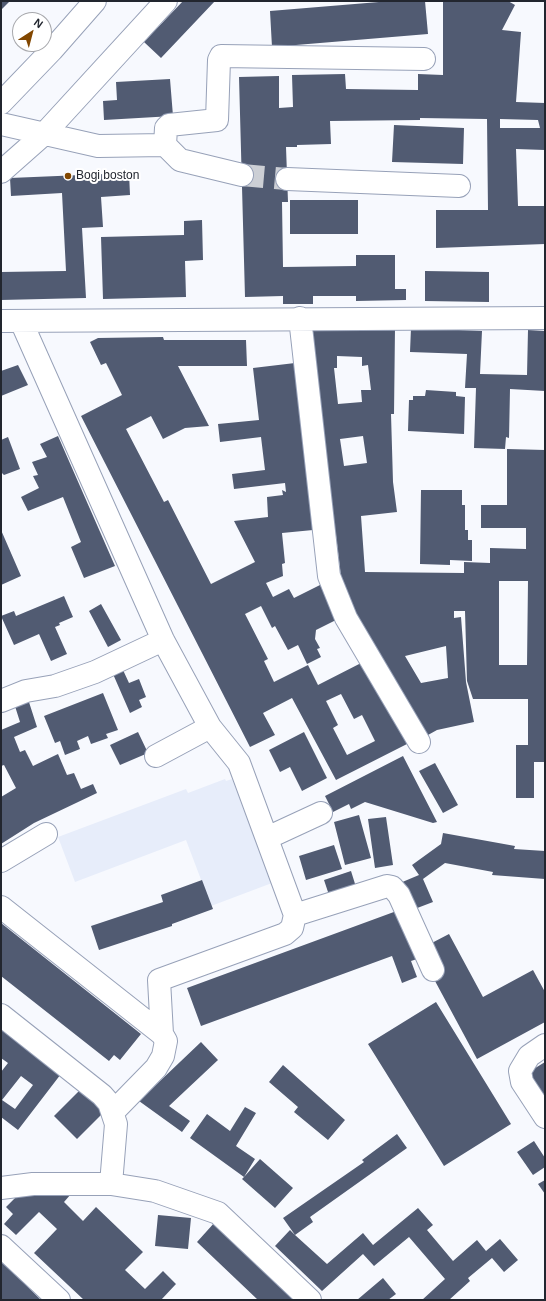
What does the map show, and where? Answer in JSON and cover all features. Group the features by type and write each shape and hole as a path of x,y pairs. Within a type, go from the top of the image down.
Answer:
{"street":[{"path":"1,103 52,50 95,1"},
{"path":"1,172 44,134 166,1"},
{"path":"165,145 166,128 169,125 217,120 219,60 221,56 424,59"},
{"path":"1,124 98,146 165,145 180,160 242,175"},
{"path":"287,179 459,186"},
{"path":"162,1034 159,980 285,934 292,928 295,915 239,763 210,727 163,640 11,321 300,318 545,318"},
{"path":"300,318 329,576 346,618 419,742"},
{"path":"1,701 26,691 55,686 95,672 163,640"},
{"path":"156,756 210,727"},
{"path":"267,838 321,813"},
{"path":"1,860 46,834"},
{"path":"295,915 387,886 392,887 399,894 433,970"},
{"path":"1,907 162,1034 166,1041 163,1056 156,1068 113,1112"},
{"path":"1,1015 102,1094 113,1112 116,1124 111,1184"},
{"path":"545,1045 529,1056 520,1071 522,1082 545,1117"},
{"path":"1,1188 33,1184 111,1184 155,1191 218,1213 310,1300"},
{"path":"1,1246 59,1300"}],"shaded area":[{"path":"225,779 226,781 232,779 272,883 211,906 186,840 75,882 58,837 186,789 188,793"}],"building":[{"path":"1,1 10,1 2,9"},
{"path":"183,1 215,1 161,58 144,42"},
{"path":"391,1 425,1 428,34 272,47 270,11"},
{"path":"443,1 508,1 515,5 502,30 521,32 516,102 545,103 545,150 516,149 518,206 545,206 545,244 436,248 436,210 488,210 487,119 420,118 420,120 330,121 331,144 297,145 297,147 286,147 288,202 282,202 283,267 356,266 356,255 395,255 395,289 406,289 406,300 356,301 356,296 313,296 313,304 283,304 283,296 245,297 239,77 279,76 279,108 293,107 292,75 345,74 346,89 418,90 418,74 443,75","holes":["500,119 538,120 540,128 500,128"]},
{"path":"170,79 173,116 104,120 103,101 117,100 116,82"},
{"path":"394,125 464,128 463,164 392,162"},
{"path":"129,173 130,195 101,197 103,227 82,228 86,298 1,300 1,272 66,271 62,193 11,196 10,178"},
{"path":"290,200 358,200 358,234 290,234"},
{"path":"202,220 203,260 185,261 186,297 103,299 101,237 184,235 184,221"},
{"path":"425,271 489,272 489,302 425,301"},
{"path":"310,327 395,328 394,414 391,414 393,482 397,512 361,516 365,572 464,573 464,562 490,563 490,548 526,549 526,528 481,528 481,505 507,505 507,449 545,450 545,762 534,762 534,798 516,798 516,745 528,745 528,699 473,699 467,681 465,611 454,611 454,618 461,617 466,682 474,722 437,730 428,735 352,610 341,577 336,535 333,535","holes":["337,356 362,357 362,366 368,365 371,390 361,390 362,402 338,404 334,368 337,368","363,436 367,463 344,466 340,439","499,581 528,581 527,665 499,665","446,646 448,678 421,683 405,656"]},
{"path":"411,328 482,331 480,374 527,375 528,330 545,331 545,391 510,389 509,438 506,437 505,449 474,448 476,388 465,388 467,354 410,352"},
{"path":"163,337 164,340 246,340 247,366 178,366 209,426 185,428 163,439 151,416 126,429 164,502 168,500 211,584 255,562 234,521 268,517 267,497 283,495 282,490 286,492 285,483 234,489 232,474 265,470 261,437 220,442 218,424 259,420 253,368 295,363 313,530 282,533 285,563 282,564 283,576 266,583 273,597 289,589 294,598 320,585 338,619 316,630 315,639 320,648 317,649 321,657 307,664 298,645 288,650 275,626 272,628 261,606 245,614 268,659 264,661 274,682 308,665 318,685 365,661 407,744 336,780 292,698 263,713 275,735 250,747 81,416 122,395 106,363 101,365 90,342 98,338","holes":["341,694 354,719 362,715 375,741 347,755 333,728 338,725 326,701"]},
{"path":"18,365 28,385 1,396 1,371"},
{"path":"426,390 456,392 456,396 465,397 464,434 408,431 409,400 413,400 413,396 425,396"},
{"path":"58,436 115,566 84,578 71,547 81,542 63,497 28,511 21,497 39,488 33,476 38,475 32,462 47,457 40,444"},
{"path":"8,437 20,469 4,475 1,472 1,440"},
{"path":"421,490 462,490 462,505 465,505 465,530 468,530 468,540 472,540 472,561 450,560 450,565 420,564"},
{"path":"1,530 21,576 1,585"},
{"path":"64,596 73,617 59,623 60,625 55,627 67,654 51,661 39,634 14,645 1,616 14,611 16,616"},
{"path":"101,604 121,640 108,647 89,611"},
{"path":"123,670 129,683 139,679 146,697 139,700 142,707 130,713 113,674"},
{"path":"103,693 118,730 106,734 108,738 91,744 88,736 77,741 80,749 65,755 60,741 55,743 44,716"},
{"path":"28,699 37,727 14,737 20,752 25,750 33,766 58,754 67,775 74,773 81,789 93,784 97,793 34,823 1,844 1,797 16,788 4,765 1,766 1,730 20,722 14,703"},
{"path":"138,732 148,753 120,765 110,745"},
{"path":"304,732 327,778 302,791 290,767 280,772 269,750"},
{"path":"403,756 437,822 433,823 365,802 351,809 349,804 333,812 325,796"},
{"path":"435,763 458,805 443,813 419,771"},
{"path":"359,815 371,858 345,865 334,822"},
{"path":"386,817 393,865 375,868 368,819"},
{"path":"443,833 515,846 514,849 545,851 545,879 492,875 493,872 445,863 423,879 433,902 412,910 400,883 419,875 412,865 441,844"},
{"path":"334,845 342,869 306,880 299,856"},
{"path":"351,871 356,887 329,895 324,880"},
{"path":"202,880 213,909 172,924 172,926 99,950 91,926 163,902 161,895"},
{"path":"402,909 420,958 411,961 417,977 402,983 392,956 201,1026 187,988"},
{"path":"1,923 141,1034 120,1060 114,1055 109,1061 1,976"},
{"path":"449,934 483,997 533,970 545,992 545,1022 477,1059 435,981 442,977 426,946"},
{"path":"436,1002 511,1124 444,1166 368,1044"},
{"path":"1,1022 64,1070 18,1130 1,1117 1,1072 8,1063 1,1058","holes":["21,1076 33,1085 15,1109 2,1100"]},
{"path":"201,1042 218,1060 169,1106 190,1121 182,1132 139,1101"},
{"path":"545,1062 545,1108 524,1075"},
{"path":"283,1065 345,1120 328,1140 294,1112 298,1107 269,1082"},
{"path":"81,1089 104,1112 77,1139 54,1116"},
{"path":"245,1107 256,1113 236,1146 255,1159 244,1177 190,1138 207,1114 230,1131"},
{"path":"397,1134 407,1148 310,1217 313,1222 295,1235 283,1218 364,1162 362,1160"},
{"path":"534,1141 545,1158 545,1167 533,1175 517,1152"},
{"path":"260,1159 293,1188 275,1208 242,1179"},
{"path":"545,1180 545,1194 538,1184"},
{"path":"19,1194 71,1194 64,1202 83,1221 96,1207 143,1252 125,1270 145,1289 163,1271 176,1284 161,1300 84,1300 34,1253 57,1229 39,1212 16,1235 4,1224 13,1214 6,1207"},
{"path":"418,1208 433,1225 427,1230 453,1261 477,1240 486,1251 500,1239 518,1260 504,1272 492,1258 468,1278 470,1281 449,1300 422,1300 445,1279 409,1237 374,1266 363,1254 322,1291 275,1246 290,1230 327,1264 363,1233 373,1245"},
{"path":"158,1215 191,1218 188,1249 155,1246"},
{"path":"215,1222 297,1300 258,1300 197,1242"},
{"path":"1,1261 26,1285 41,1300 1,1300"},
{"path":"383,1278 396,1294 388,1300 357,1300"}],"tunnel":[{"path":"242,175 287,179"}],"place":[{"name":"Bogi boston","path":"68,176"}]}
